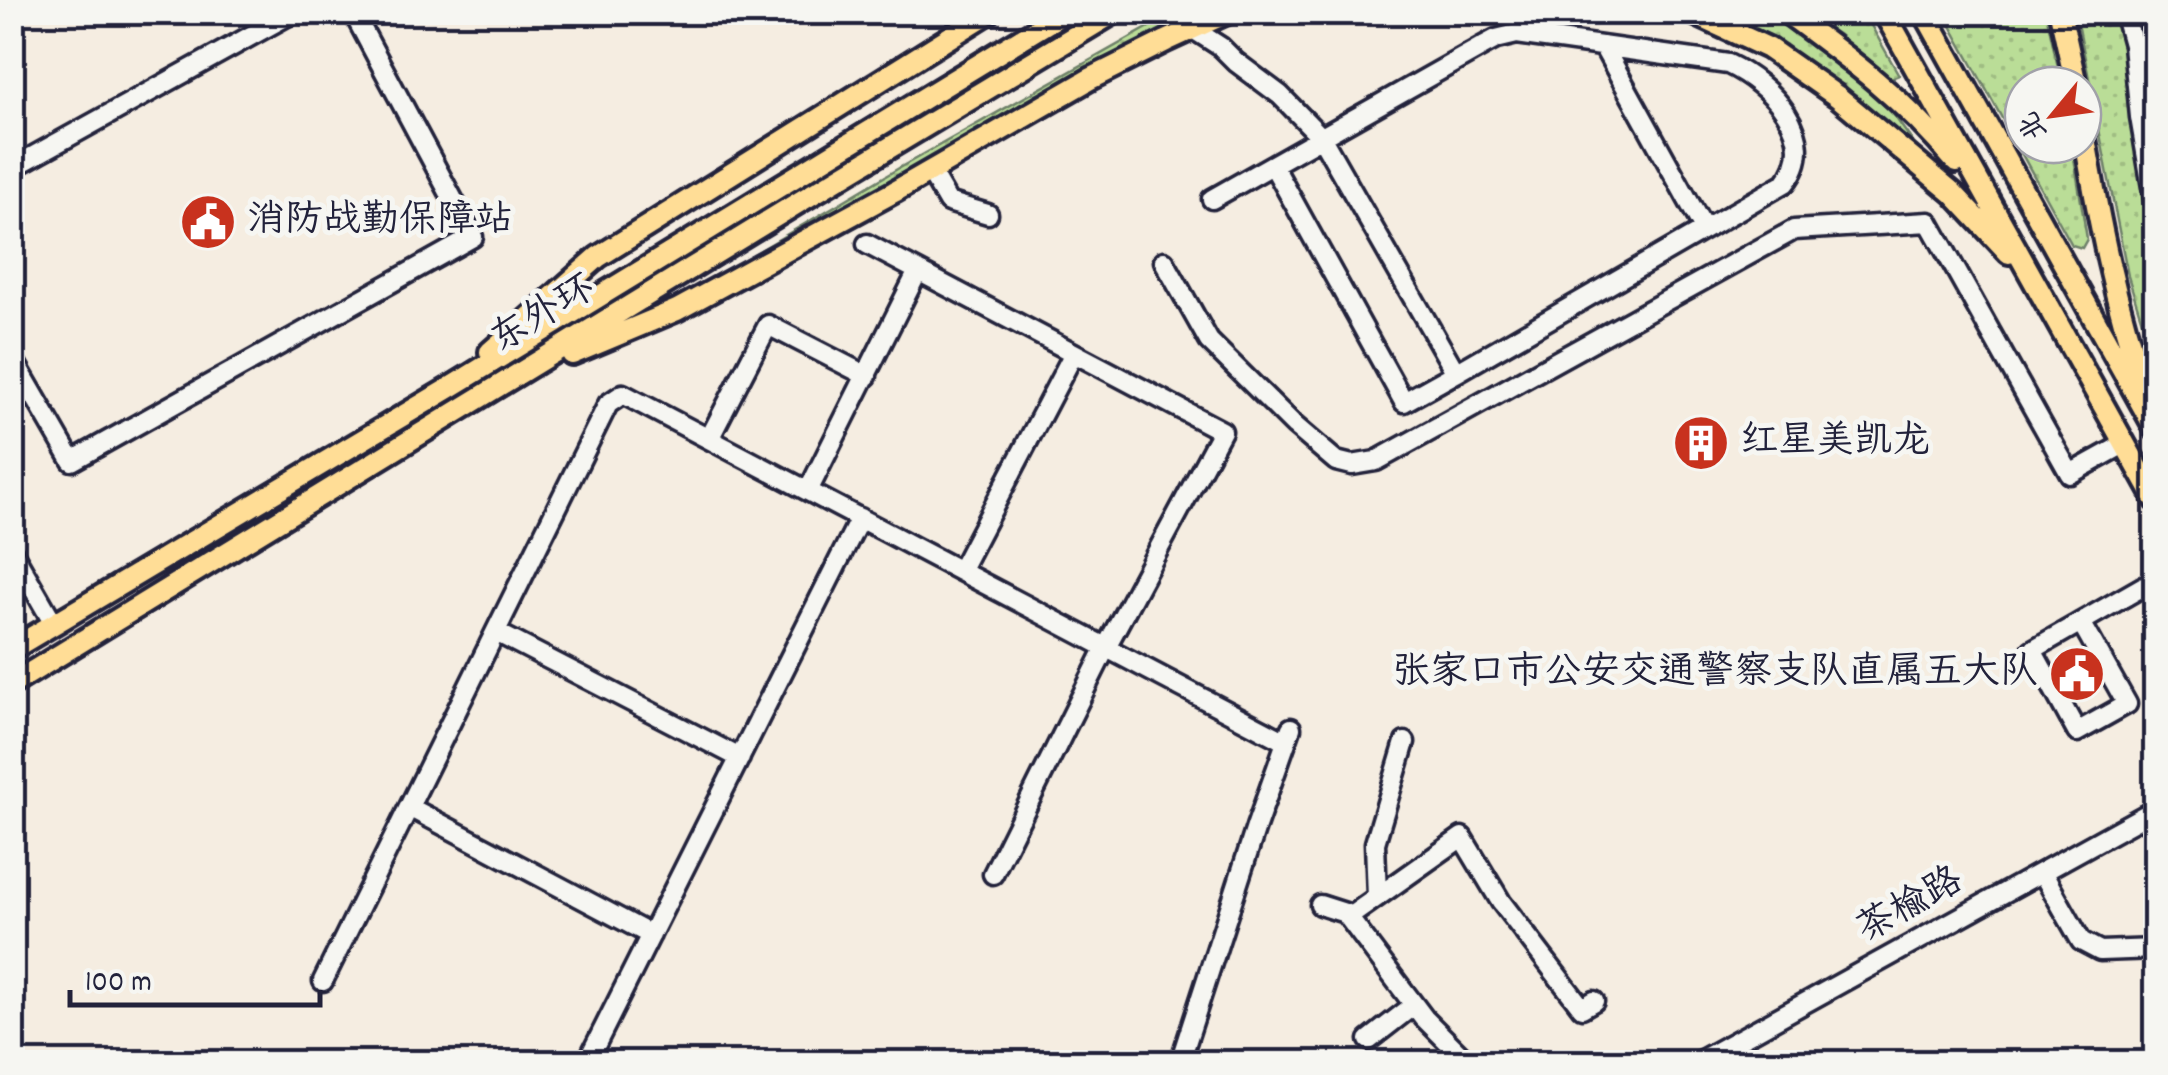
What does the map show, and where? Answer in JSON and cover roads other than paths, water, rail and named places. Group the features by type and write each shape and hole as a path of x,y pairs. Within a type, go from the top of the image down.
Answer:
{"main road":[{"path":"451,387 598,257 990,12"},
{"name":"东外环","path":"13,683 1116,12"},
{"path":"1072,38 1126,12"},
{"path":"462,407 593,344 677,310 1090,79 1229,12"},
{"path":"1690,12 1768,48 1892,139 1953,192 2024,270 2044,300"},
{"path":"1786,12 1895,95 1942,144 2001,223"},
{"path":"1884,12 2156,500"},
{"path":"1924,12 2156,430"},
{"path":"2060,12 2072,65"},
{"path":"12,649 1063,14"},
{"path":"2089,165 2127,339 2156,421"}],"street":[{"path":"12,168 294,12"},
{"path":"12,357 72,461 474,237 353,12"},
{"path":"2124,12 2133,45 2140,118 2156,211"},
{"path":"1193,28 1280,95 1320,138 1339,164 1456,373"},
{"path":"1212,198 1496,39 1517,34 1728,64 1767,89 1793,126 1798,158 1785,183 1404,402 1273,164"},
{"path":"1603,46 1704,229"},
{"path":"930,171 948,202 988,214"},
{"path":"1164,261 1209,341 1294,426 1336,461 1352,465 1376,461 1794,230 1929,222 2070,474 2124,444"},
{"path":"866,244 1222,431 1106,647 993,874"},
{"path":"808,491 918,271"},
{"path":"708,439 768,325 867,376"},
{"path":"960,571 1074,353"},
{"path":"323,981 608,404 623,394 1106,647 1288,735 1180,1062"},
{"path":"587,1062 860,518"},
{"path":"12,551 54,624"},
{"path":"2081,622 2127,704 2077,732 2032,650 2156,579"},
{"path":"496,632 740,758"},
{"path":"1378,897 1375,843 1405,742"},
{"path":"409,807 651,934"},
{"name":"茶榆路","path":"1698,1062 2156,809"},
{"path":"1348,917 1462,837 1501,902 1582,1008 1594,1001"},
{"path":"2042,872 2081,941 2100,951 2156,949"},
{"path":"1320,905 1345,913 1424,1018 1468,1062"},
{"path":"1368,1040 1414,1004"},
{"path":"1730,1045 1740,1062"}],"place":[{"name":"消防战勤保障站","path":"208,222"},
{"name":"红星美凯龙","path":"1701,443"},
{"name":"张家口市公安交通警察支队直属五大队","path":"2077,674"}]}
